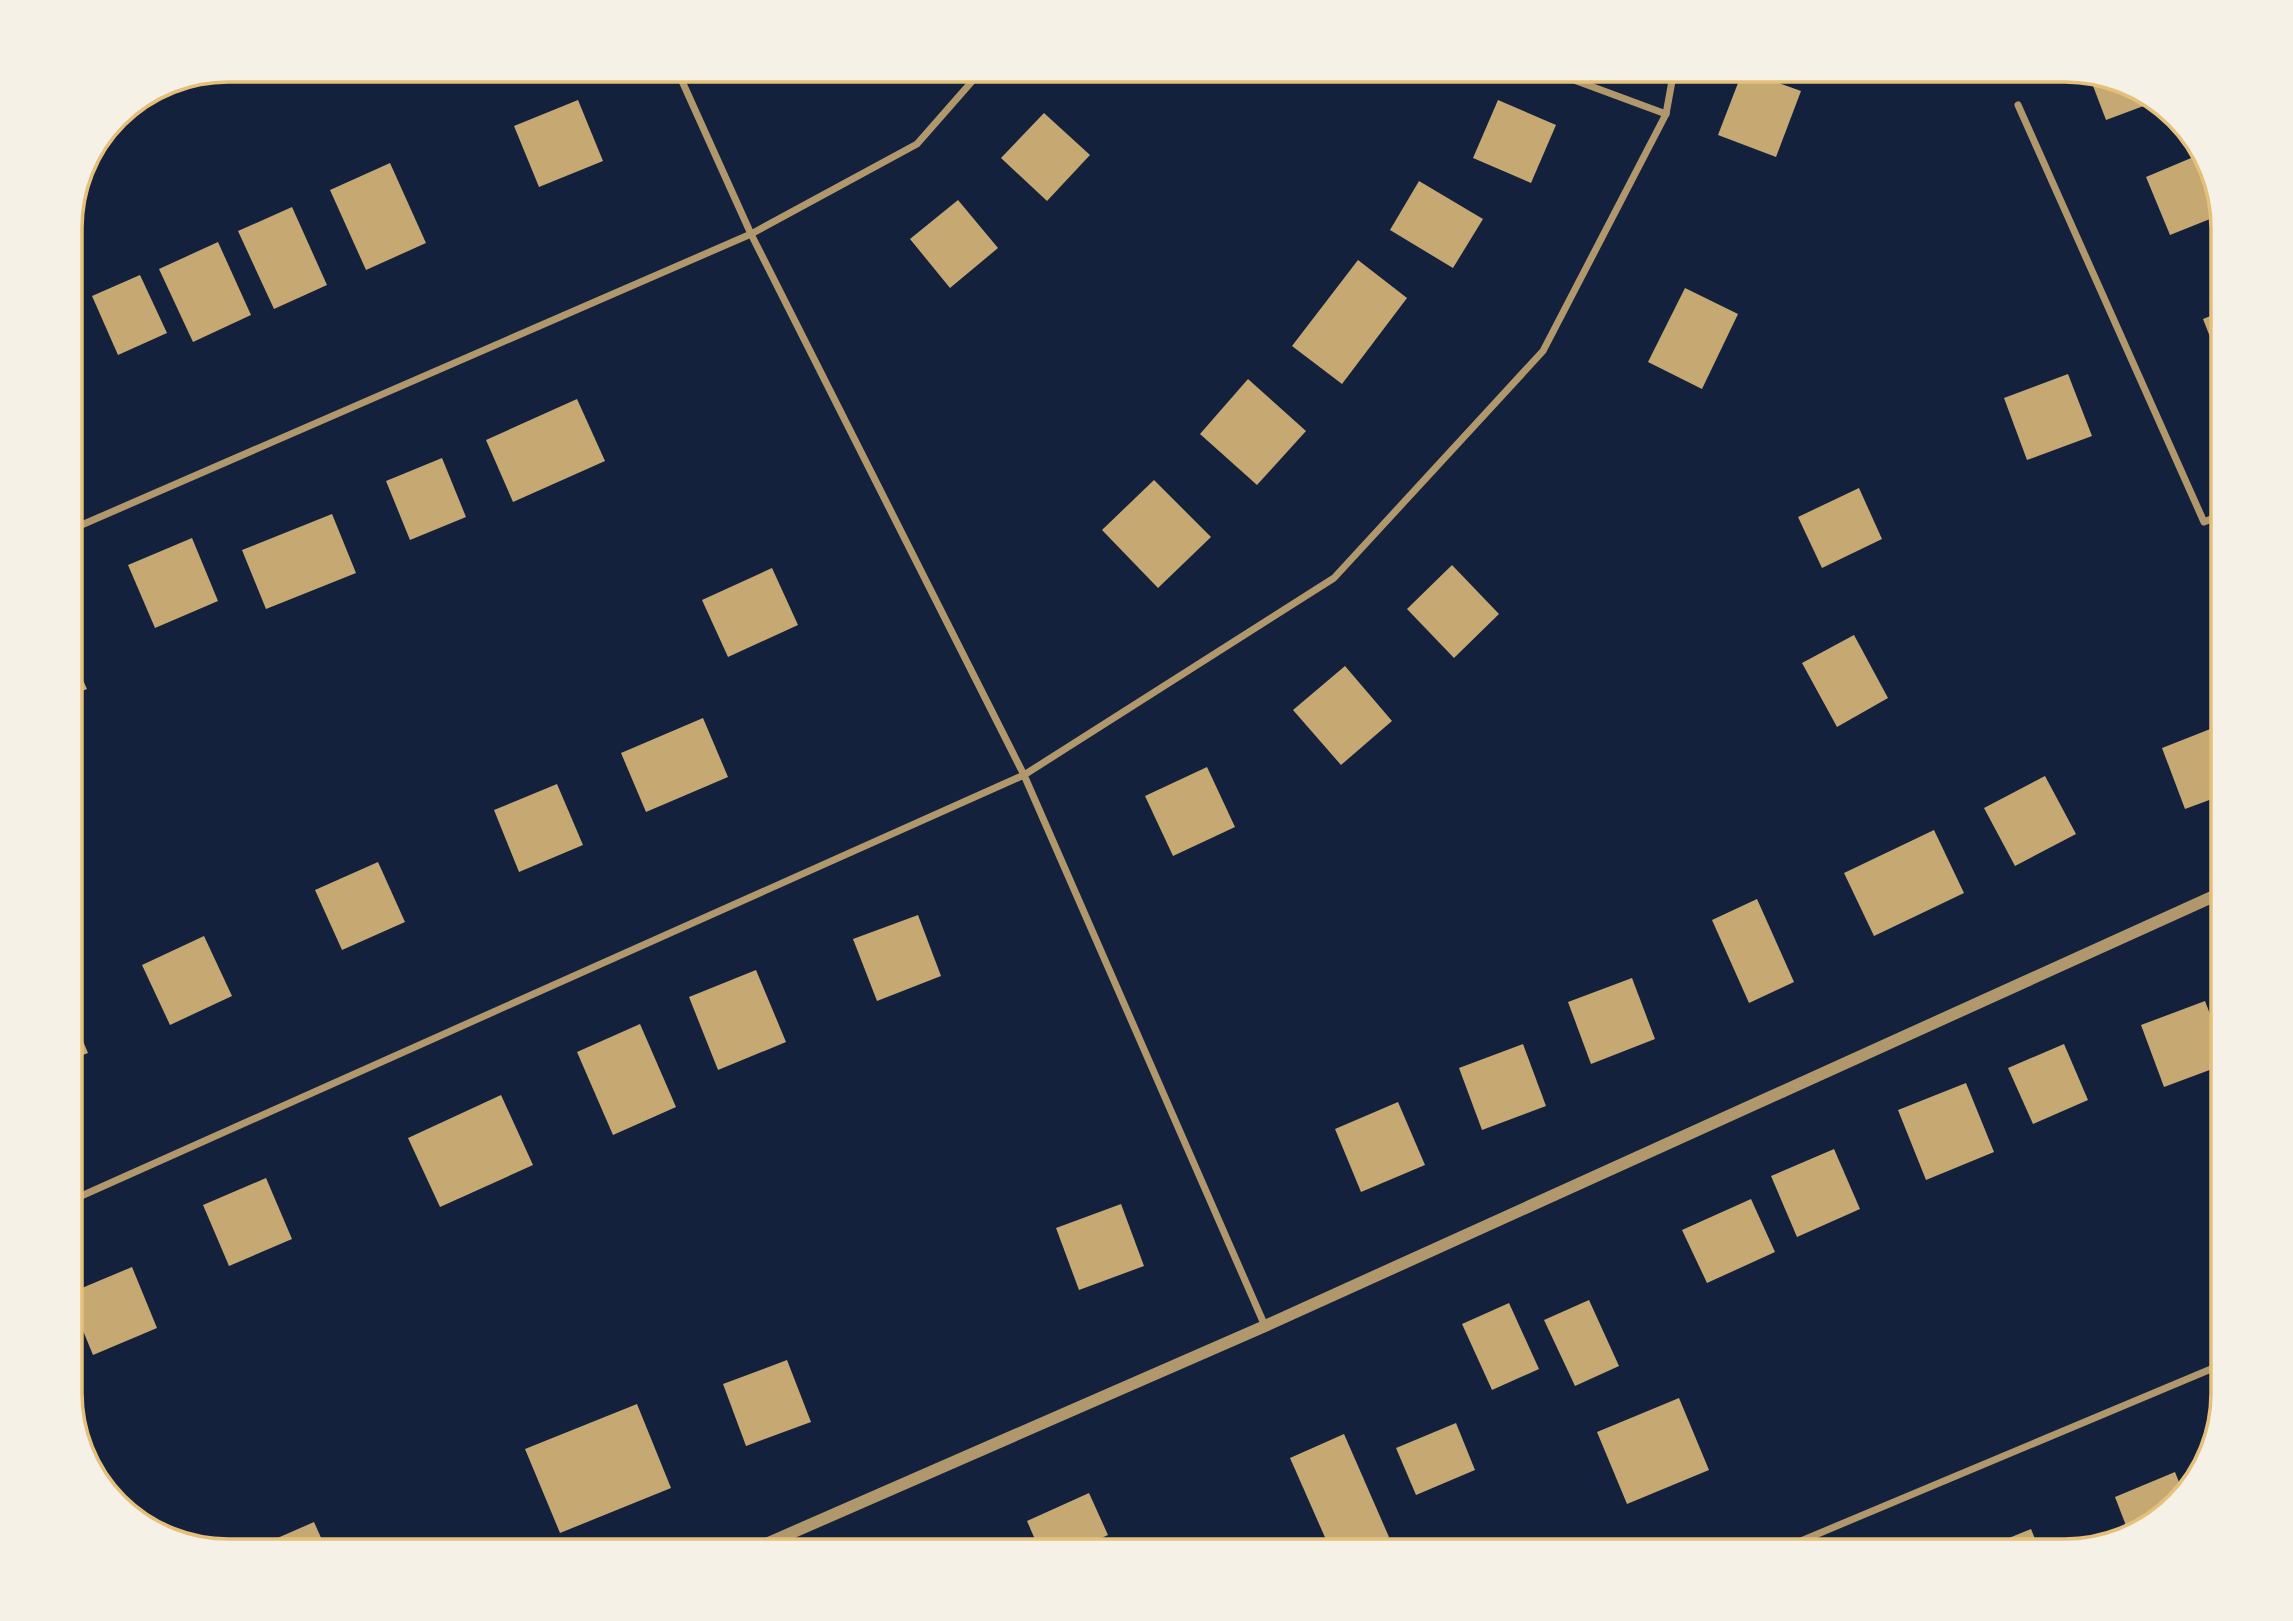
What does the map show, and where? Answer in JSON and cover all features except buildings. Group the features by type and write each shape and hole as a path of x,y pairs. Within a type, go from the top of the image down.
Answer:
{"street":[{"path":"682,82 751,234 1024,775 1265,1325"},
{"path":"83,524 751,234 917,144 971,82"},
{"path":"1579,82 1666,114"},
{"path":"83,1195 1024,775 1334,579 1543,351 1666,114 1672,82"},
{"path":"2018,105 2204,522 2211,519"},
{"path":"777,1539 1265,1325 2211,897"},
{"path":"1806,1539 2211,1369"}]}
